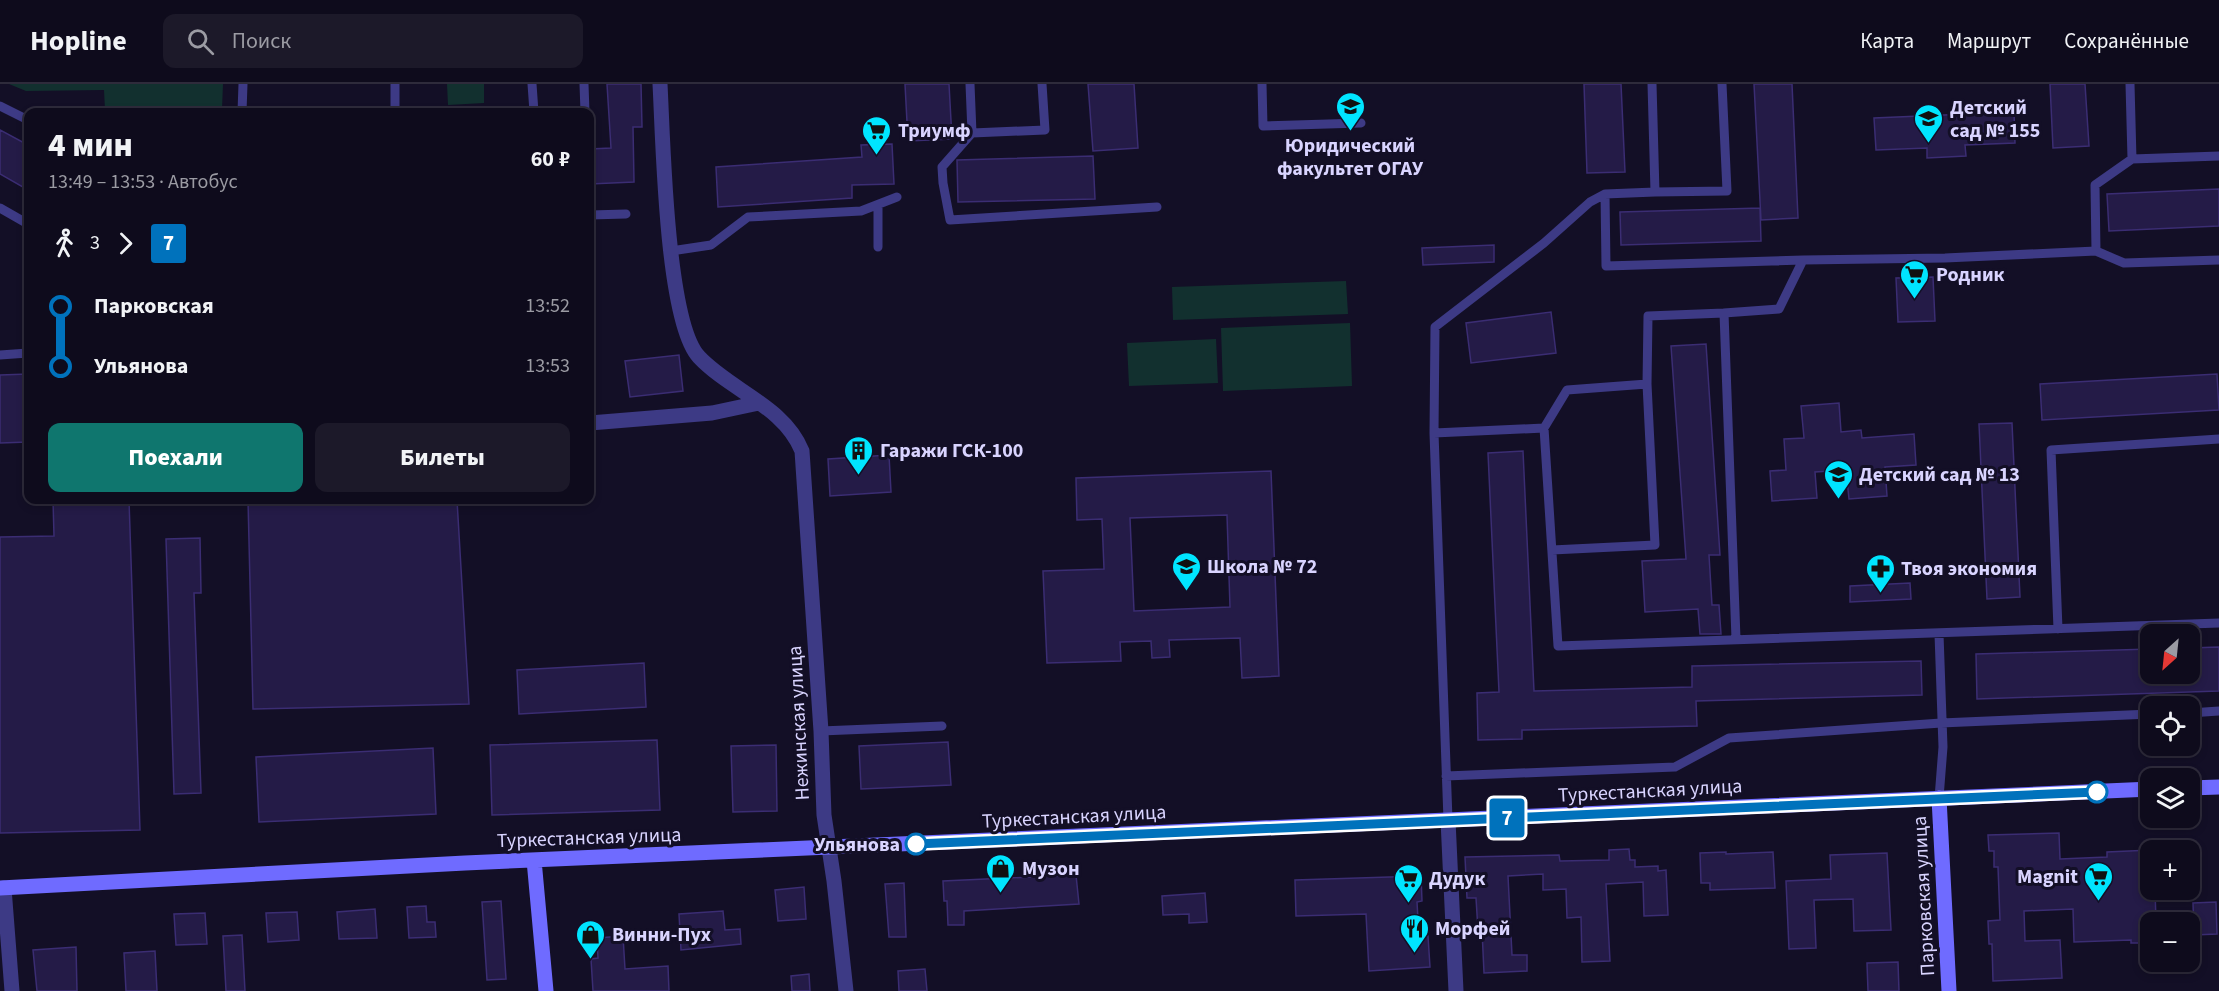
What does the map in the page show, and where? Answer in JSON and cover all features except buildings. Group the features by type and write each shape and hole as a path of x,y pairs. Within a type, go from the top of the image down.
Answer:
{"main road":[{"path":"2200,788 2219,787"},
{"name":"Туркестанская улица","path":"2,888 534,860 2140,789"},
{"name":"Парковская улица","path":"1939,798 1948,991"},
{"path":"534,860 546,991"}],"street":[{"path":"660,84 671,251 679,310 686,334 698,356 722,377 759,403"},
{"path":"594,423 712,413 759,403"},
{"name":"Нежинская улица","path":"759,403 784,422 796,436 802,451 821,731 824,815 846,991"},
{"path":"1448,820 1456,991"},
{"path":"2,888 12,991"}],"lane":[{"path":"242,108 243,84"},
{"path":"395,84 395,108"},
{"path":"532,84 534,108"},
{"path":"584,84 585,108"},
{"path":"970,84 972,133 942,167 950,220 1157,207"},
{"path":"972,133 1045,130 1042,84"},
{"path":"1262,84 1263,126 1361,123"},
{"path":"1652,84 1654,192"},
{"path":"1448,820 1434,433 1435,327 1544,243 1590,202 1605,194 1727,191 1722,84"},
{"path":"2130,84 2132,159"},
{"path":"0,105 24,118"},
{"path":"2096,251 2095,185 2132,159 2219,156"},
{"path":"1605,194 1606,266 1945,258 2096,251 2124,263 2219,260"},
{"path":"671,251 711,245 748,217 861,211 897,198"},
{"path":"878,205 878,247"},
{"path":"0,208 24,222"},
{"path":"594,215 626,214"},
{"path":"1552,550 1655,545 1647,384 1648,316 1779,309 1803,260"},
{"path":"1724,313 1736,639"},
{"path":"0,355 24,353"},
{"path":"1647,384 1567,390 1544,428 1558,646 2219,623"},
{"path":"1434,433 1544,428"},
{"path":"2058,629 2051,450 2219,438"},
{"path":"1939,634 1943,747 1939,798"},
{"path":"2200,712 2219,711"},
{"path":"1446,776 1675,767 1729,738 1941,723 2140,714"},
{"path":"821,731 942,726"}],"green space":[{"path":"9,84 223,84 222,108 105,108 104,90 26,91"},
{"path":"447,84 484,84 484,103 448,105"},
{"path":"1346,281 1348,314 1173,320 1172,287"},
{"path":"1350,323 1352,386 1223,391 1221,328"},
{"path":"1216,339 1218,383 1129,386 1127,343"}],"bus line":[{"name":"7","path":"916,844 2097,792"}],"place":[{"name":"Юридический факультет ОГАУ","path":"1350,132"},
{"name":"Детский сад № 155","path":"1929,144"},
{"name":"Триумф","path":"877,156"},
{"name":"Родник","path":"1915,300"},
{"name":"Гаражи ГСК-100","path":"859,476"},
{"name":"Детский сад № 13","path":"1838,500"},
{"name":"Школа № 72","path":"1186,592"},
{"name":"Твоя экономия","path":"1880,594"},
{"name":"Ульянова","path":"916,844"},
{"name":"Музон","path":"1001,894"},
{"name":"Magnit","path":"2099,902"},
{"name":"Дудук","path":"1408,904"},
{"name":"Морфей","path":"1414,954"},
{"name":"Винни-Пух","path":"591,960"}]}
